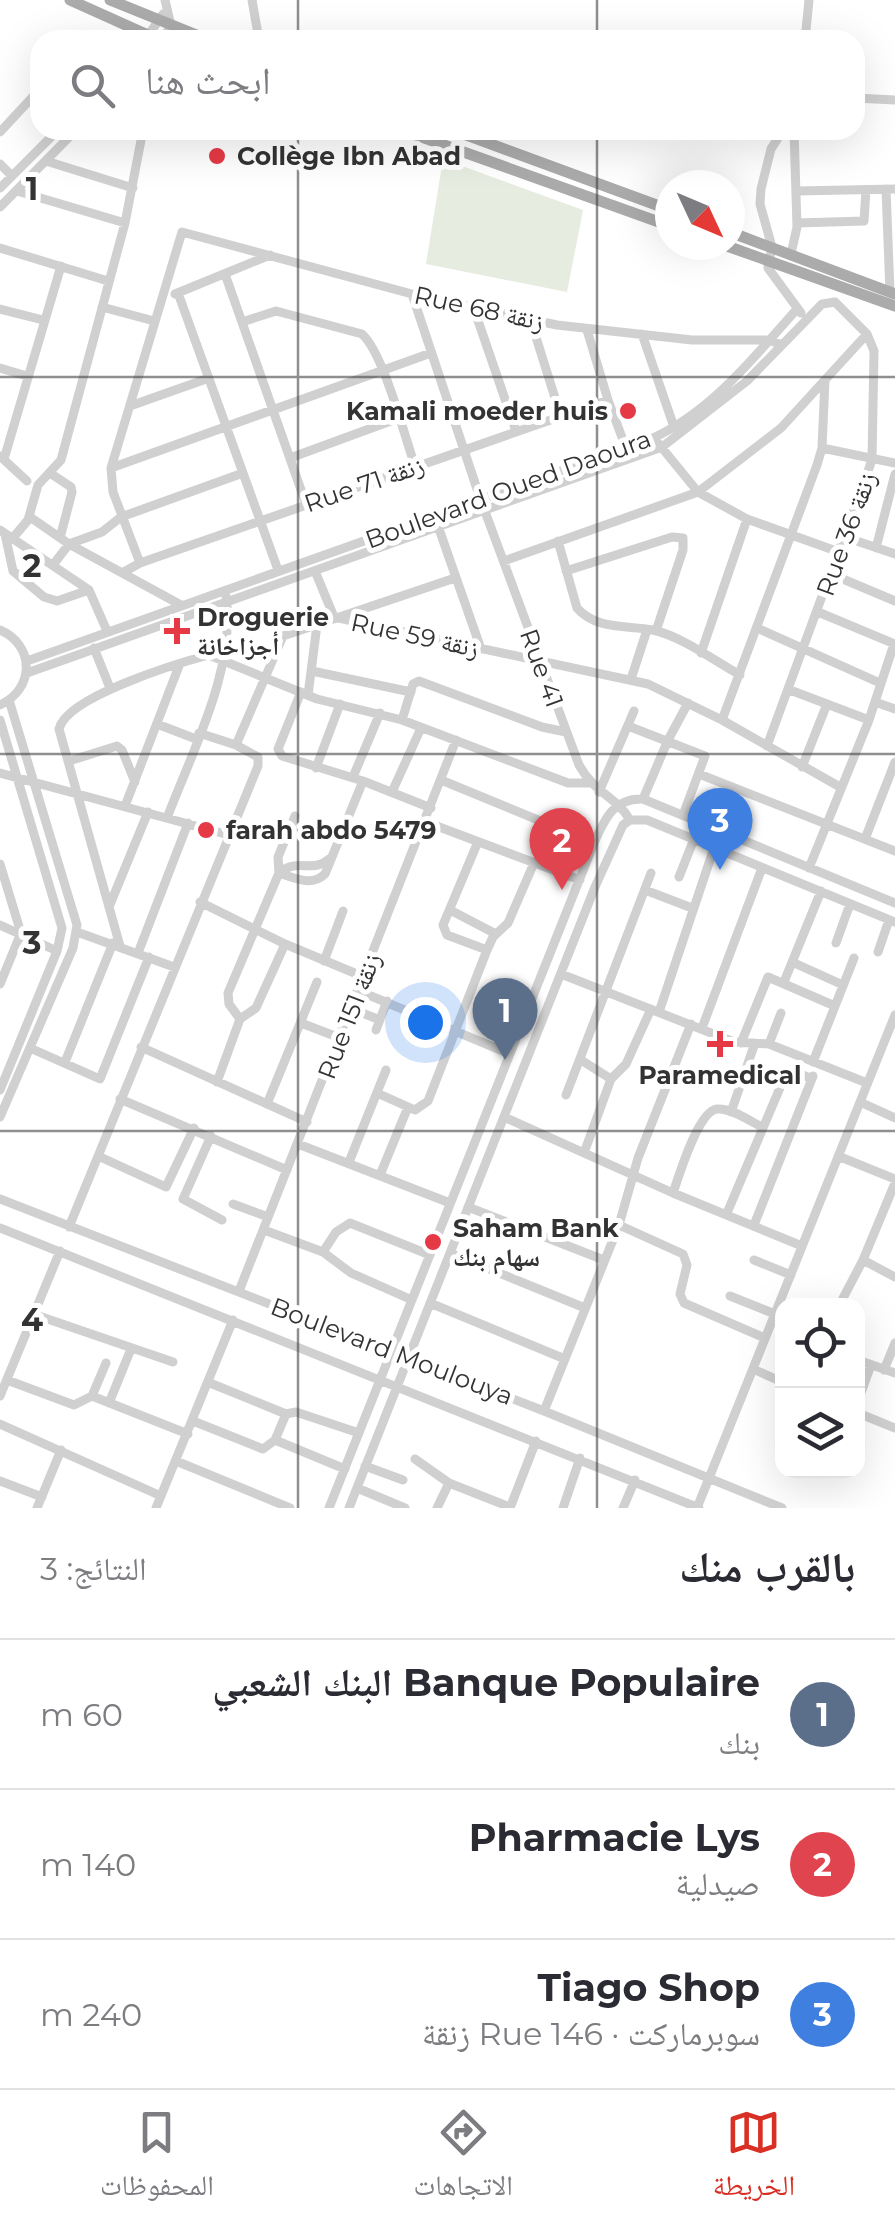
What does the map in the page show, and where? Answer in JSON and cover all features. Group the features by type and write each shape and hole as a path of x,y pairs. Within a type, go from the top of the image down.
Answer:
{"main road":[{"path":"70,0 135,30"},
{"path":"110,0 182,30"},
{"path":"430,140 655,221"},
{"path":"480,140 655,204"},
{"path":"745,237 892,293"},
{"path":"745,253 895,306"}],"street":[{"path":"252,0 257,30"},
{"path":"806,30 810,0"},
{"path":"161,30 165,24 165,4"},
{"path":"865,98 895,100"},
{"path":"0,132 30,100"},
{"path":"0,188 48,140"},
{"path":"0,207 67,140"},
{"path":"4,535 30,516 38,486 61,460 134,188 141,140"},
{"path":"504,561 698,492 781,428 867,334 835,302 822,304 807,318 772,277 768,261 772,247 760,204 765,164 778,140"},
{"path":"791,254 797,223 794,140"},
{"path":"46,162 134,188"},
{"path":"0,164 12,176"},
{"path":"797,191 890,189 892,293"},
{"path":"797,223 864,221 866,190"},
{"path":"17,191 125,223"},
{"name":"Rue 68 زنقة","path":"161,300 182,232 412,294 588,330 692,340 769,340 782,345"},
{"path":"0,248 108,282"},
{"path":"140,562 112,492 111,468 161,300 270,255"},
{"path":"28,481 2,458 61,266"},
{"path":"225,274 306,504"},
{"path":"178,293 278,570"},
{"name":"Rue 41","path":"412,294 480,498 566,732 589,783 618,804 630,820"},
{"path":"473,306 516,431"},
{"path":"102,307 154,321"},
{"path":"0,309 43,320"},
{"name":"Boulevard Oued Daoura","path":"27,660 653,438 728,385 797,309"},
{"path":"242,322 276,312 352,330 370,342 415,466"},
{"path":"530,318 561,417"},
{"name":"Boulevard Oued Daoura","path":"27,673 662,447 720,404 807,318"},
{"path":"588,330 626,448"},
{"path":"642,334 674,426"},
{"name":"Rue 36 زنقة","path":"767,746 872,460 874,351 867,334"},
{"path":"111,468 432,353"},
{"path":"0,368 27,376"},
{"path":"130,406 208,378"},
{"path":"722,720 822,448 825,380"},
{"name":"Rue 71 زنقة","path":"122,573 140,562 608,400"},
{"path":"290,458 399,418"},
{"path":"0,429 11,432"},
{"path":"653,438 698,492 747,519 840,552"},
{"path":"822,448 895,462"},
{"path":"50,473 71,487 72,492 65,541 54,565"},
{"path":"65,541 102,532 121,516 243,474"},
{"path":"876,548 895,474"},
{"path":"30,516 65,541 181,604"},
{"path":"701,654 747,519"},
{"path":"438,526 481,649"},
{"path":"4,535 89,590 107,631"},
{"path":"4,535 13,572 44,598 58,601 89,590"},
{"path":"566,570 672,537 683,538 683,550 630,679"},
{"path":"845,537 895,554"},
{"path":"558,541 577,608 583,615 602,623 652,630 740,675"},
{"name":"Rue 59 زنقة","path":"315,572 334,618 630,679 722,720 840,787"},
{"path":"831,574 895,601"},
{"path":"236,745 283,636 455,578"},
{"path":"167,818 226,661 225,589"},
{"path":"809,868 895,644 818,612"},
{"path":"317,625 312,671 278,749 282,756 358,779 431,808"},
{"path":"757,628 880,683"},
{"path":"0,630 21,646 27,660 27,673 18,693 4,702 76,917 73,948 30,1048 3,1093"},
{"path":"94,648 110,688"},
{"path":"65,1062 116,945 110,907 59,730 60,722 74,709 110,688 210,655 304,693 402,720 568,782 589,783"},
{"path":"126,806 179,666"},
{"path":"312,671 412,692"},
{"path":"402,720 413,684 419,681 542,727 566,732"},
{"path":"790,690 869,720"},
{"path":"875,702 895,709"},
{"path":"643,798 688,703"},
{"path":"316,768 340,704"},
{"path":"802,766 827,704"},
{"path":"599,792 634,711"},
{"path":"279,873 317,882 325,874 380,713"},
{"path":"0,720 61,920 62,937 3,1093 0,1117"},
{"path":"69,1226 258,766 258,757 236,745 157,724"},
{"path":"628,726 705,756 684,814"},
{"path":"392,792 420,728"},
{"name":"Rue 151 زنقة","path":"238,1291 456,740"},
{"path":"69,761 116,746 122,750 135,782"},
{"path":"865,839 895,762"},
{"path":"0,773 229,836"},
{"path":"699,774 895,851"},
{"path":"441,780 594,842"},
{"path":"329,1508 594,842 603,822 618,804 643,798 895,903"},
{"path":"110,907 148,812"},
{"path":"240,1019 229,1004 228,994 279,873 278,857 294,816"},
{"path":"349,1508 560,974 620,832 630,820 646,820 892,921 878,952"},
{"path":"426,822 580,880"},
{"path":"30,1048 100,1078 188,823"},
{"path":"679,877 694,840"},
{"path":"478,844 444,925 447,935 486,950"},
{"path":"584,1153 611,1079 631,1055 655,1010 714,848"},
{"path":"279,873 293,864 316,866 329,859"},
{"path":"0,864 20,933 0,984"},
{"path":"377,1094 408,1107 420,1108 428,1101 486,950 508,923 534,864"},
{"path":"544,1411 619,1226 632,1175 762,868"},
{"path":"566,1095 651,873"},
{"path":"646,890 692,908"},
{"path":"784,982 821,891"},
{"path":"200,902 285,944 364,976"},
{"path":"836,943 850,904"},
{"path":"450,910 496,934"},
{"path":"324,960 343,911"},
{"path":"0,925 57,951"},
{"path":"76,932 174,967"},
{"path":"218,1082 240,1019 256,1008 285,944"},
{"path":"754,1225 812,1079 854,958"},
{"path":"792,962 844,985"},
{"path":"560,974 741,1043 768,1044 868,1084"},
{"path":"741,1043 768,977 835,1006"},
{"path":"268,1104 317,982"},
{"path":"359,991 510,1054"},
{"path":"352,1009 378,1025 387,1000"},
{"path":"768,1044 782,1013"},
{"path":"782,1298 895,1015"},
{"path":"301,1023 340,1038"},
{"path":"731,1112 755,1043"},
{"path":"141,1048 307,1122"},
{"path":"581,1060 611,1079"},
{"path":"349,1162 386,1070"},
{"path":"727,1213 788,1072 812,1079"},
{"path":"120,1099 287,1170"},
{"path":"860,1102 895,1118"},
{"path":"380,1174 408,1107"},
{"path":"672,1193 704,1117 717,1109 762,1127"},
{"path":"504,1117 672,1193 802,1246"},
{"path":"166,1187 194,1128"},
{"path":"183,1199 211,1136"},
{"path":"298,1144 450,1203"},
{"path":"98,1156 166,1187 222,1220"},
{"path":"838,1156 895,1181 843,1298"},
{"name":"Boulevard Moulouya","path":"0,1199 782,1508"},
{"path":"233,1204 268,1216"},
{"path":"468,1207 604,1260"},
{"path":"323,1252 336,1232 350,1223 430,1255"},
{"path":"619,1226 683,1254 687,1266 680,1294 684,1303 766,1338"},
{"name":"Boulevard Moulouya","path":"0,1228 698,1508"},
{"path":"264,1230 323,1252 350,1273 412,1300"},
{"path":"0,1396 60,1251"},
{"path":"450,1253 585,1308"},
{"path":"754,1260 791,1275"},
{"path":"863,1260 895,1276"},
{"path":"698,1508 775,1314 730,1296"},
{"path":"430,1303 564,1359"},
{"path":"33,1314 173,1362"},
{"path":"156,1508 233,1320"},
{"path":"770,1327 775,1329"},
{"path":"865,1363 890,1372 895,1343"},
{"path":"110,1404 131,1349"},
{"path":"4,1382 74,1405 92,1396 106,1362"},
{"path":"863,1388 872,1366"},
{"path":"753,1370 775,1379"},
{"path":"210,1382 286,1414 296,1412 359,1433"},
{"path":"92,1396 188,1434"},
{"path":"193,1421 263,1449 275,1440 286,1414"},
{"path":"865,1416 895,1428"},
{"path":"0,1424 161,1496"},
{"path":"275,1440 344,1468"},
{"path":"415,1460 449,1483 510,1507 536,1440"},
{"path":"0,1481 39,1503 61,1450"},
{"path":"563,1508 580,1458"},
{"path":"176,1461 290,1508"},
{"path":"366,1466 403,1480"},
{"path":"623,1508 635,1480"},
{"path":"438,1508 449,1483"},
{"path":"357,1488 405,1508"}],"shaded area":[{"path":"443,159 583,210 567,292 426,264"}],"place":[{"name":"Collège Ibn Abad","path":"217,156"},
{"name":"Kamali moeder huis","path":"628,411"},
{"name":"Droguerie أجزاخانة","path":"177,631"},
{"name":"farah abdo 5479","path":"206,830"},
{"name":"Tiago Shop","path":"720,870"},
{"name":"Pharmacie Lys","path":"562,890"},
{"name":"Paramedical","path":"720,1044"},
{"name":"Banque Populaire البنك الشعبي","path":"505,1060"},
{"name":"Saham Bank سهام بنك","path":"433,1242"}]}
